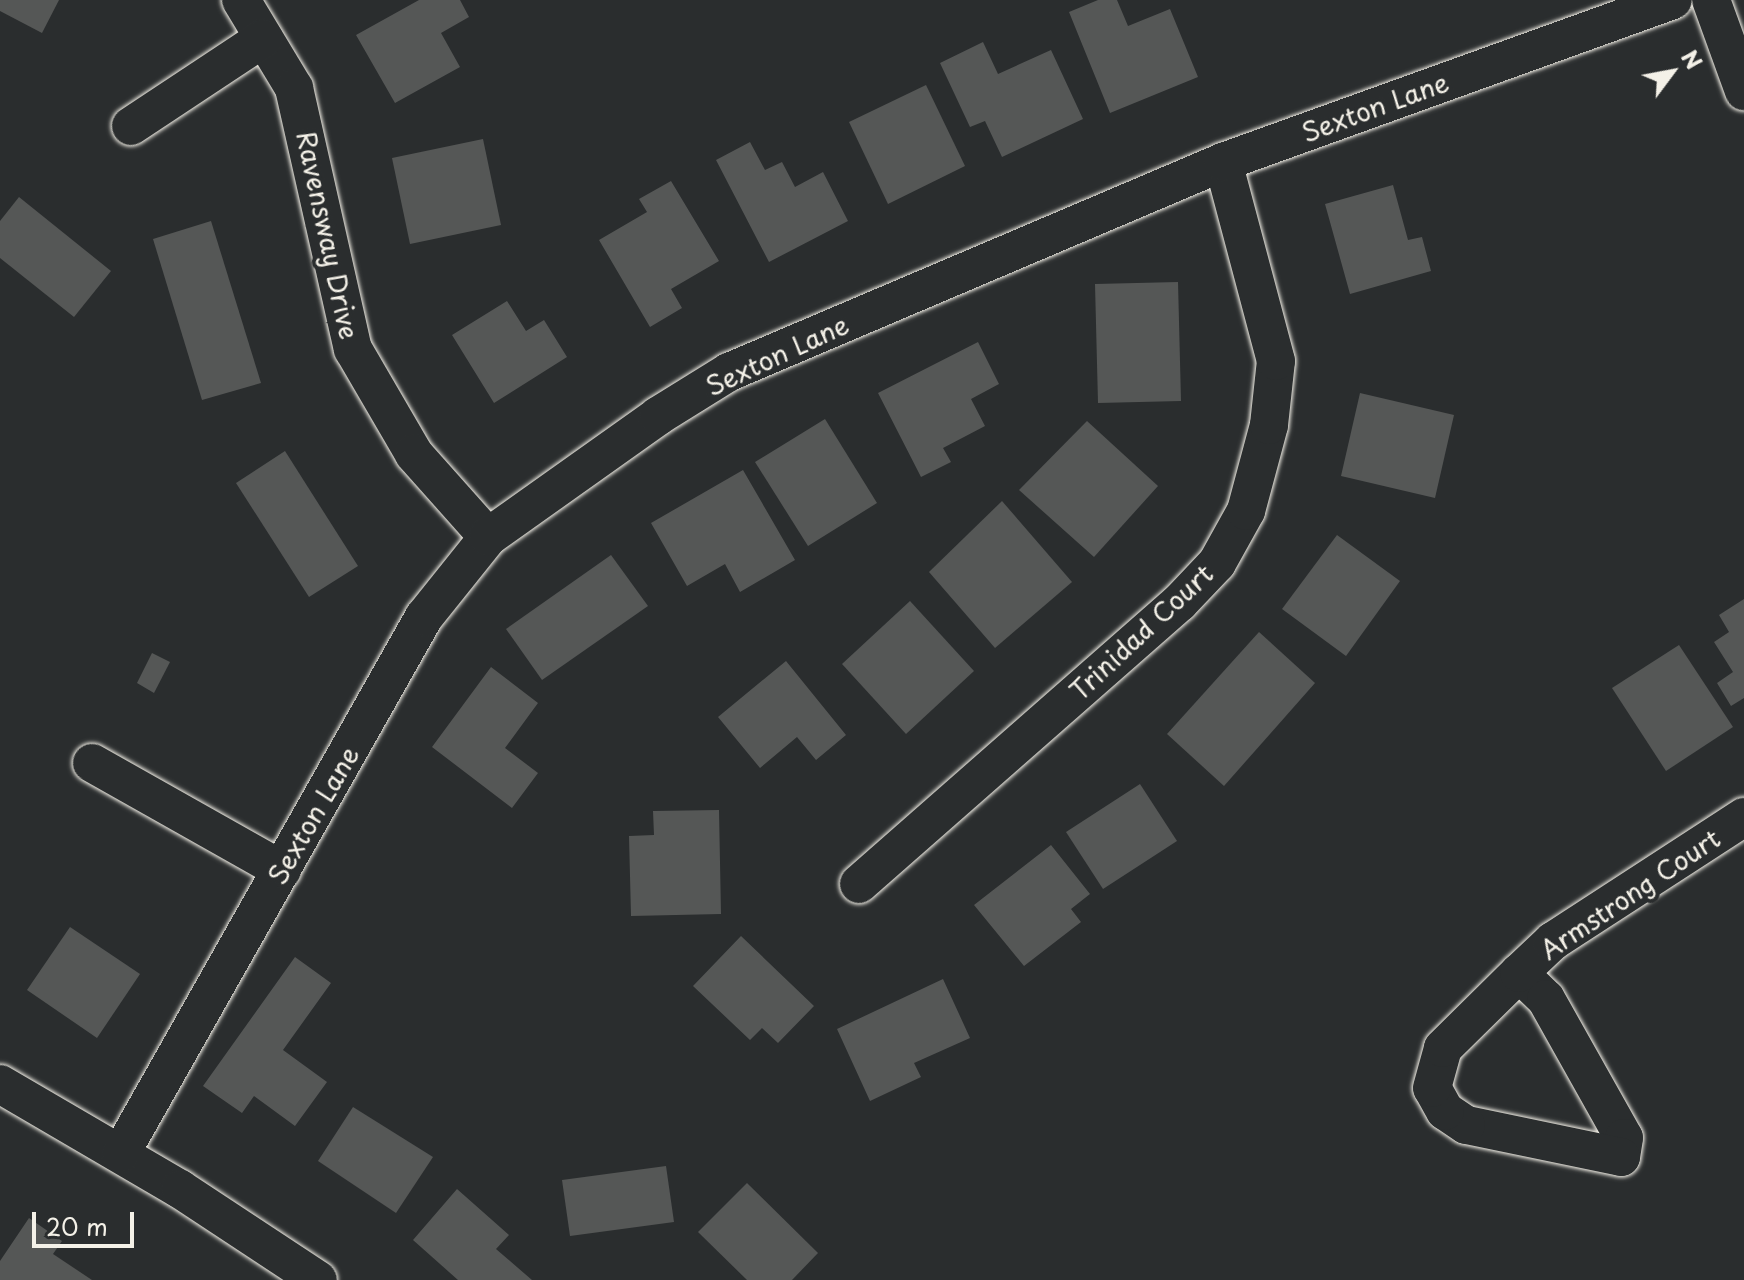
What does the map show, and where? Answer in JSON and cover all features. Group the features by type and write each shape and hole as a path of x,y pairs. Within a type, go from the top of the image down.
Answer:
{"street":[{"name":"Ravensway Drive","path":"241,0 294,88 353,349 414,454 488,537"},
{"name":"Sexton Lane","path":"121,1153 424,617 488,537 658,416 729,372 1223,162 1673,0"},
{"path":"1711,0 1744,91"},
{"path":"131,126 264,38"},
{"name":"Trinidad Court","path":"859,884 1179,603 1217,563 1246,511 1269,425 1276,361 1223,162"},
{"path":"92,763 282,870"},
{"name":"Armstrong Court","path":"1519,973 1546,999 1624,1138 1621,1157 1466,1125 1445,1111 1432,1088 1443,1048 1519,973 1553,941 1744,817"},
{"path":"0,1084 121,1153 318,1280"}],"building":[{"path":"0,0 59,0 42,33 0,11"},
{"path":"419,0 460,0 469,17 441,33 460,67 395,103 356,35"},
{"path":"1098,0 1117,0 1128,26 1170,9 1198,77 1110,113 1069,12"},
{"path":"983,42 998,74 1051,50 1083,119 1002,157 985,121 970,127 940,63"},
{"path":"926,85 965,166 888,204 849,122"},
{"path":"483,139 501,225 410,244 392,158"},
{"path":"750,142 765,170 782,162 795,187 823,172 848,221 769,262 716,160"},
{"path":"671,181 719,261 671,289 682,308 650,327 599,240 647,212 639,199"},
{"path":"1393,185 1408,240 1422,237 1431,271 1350,294 1325,204"},
{"path":"19,197 111,271 74,317 0,258 0,221"},
{"path":"211,221 261,383 202,400 153,239"},
{"path":"1178,282 1181,401 1098,403 1095,284"},
{"path":"507,301 526,331 544,320 567,357 494,403 452,335"},
{"path":"978,342 999,384 971,399 985,426 943,448 951,462 921,477 878,393"},
{"path":"1360,393 1454,415 1435,498 1341,476"},
{"path":"825,419 877,503 808,546 755,462"},
{"path":"1087,421 1158,486 1094,557 1019,490"},
{"path":"285,451 358,566 309,597 236,483"},
{"path":"743,470 795,560 740,592 725,564 687,586 651,523"},
{"path":"1002,501 1072,582 995,648 929,572"},
{"path":"1337,535 1400,581 1346,656 1282,609"},
{"path":"611,555 648,606 542,680 506,629"},
{"path":"1744,599 1744,698 1731,706 1717,683 1733,672 1714,642 1729,632 1719,615"},
{"path":"910,601 974,671 906,734 842,664"},
{"path":"1259,632 1315,683 1224,786 1167,734"},
{"path":"1679,645 1733,727 1666,771 1612,688"},
{"path":"152,653 170,662 154,693 137,683"},
{"path":"786,661 846,735 816,760 797,737 760,768 718,717"},
{"path":"491,667 538,703 505,748 538,773 512,808 432,747"},
{"path":"1140,784 1177,841 1103,889 1066,832"},
{"path":"719,810 721,914 631,916 629,836 654,835 653,811"},
{"path":"1051,845 1090,894 1071,909 1081,922 1024,966 974,905"},
{"path":"70,927 140,974 97,1038 27,990"},
{"path":"741,936 814,1006 778,1043 762,1028 750,1040 693,986"},
{"path":"295,957 331,983 283,1050 327,1082 295,1126 254,1096 242,1113 203,1086"},
{"path":"943,979 970,1038 914,1063 921,1077 870,1101 837,1029"},
{"path":"353,1107 433,1157 396,1213 318,1161"},
{"path":"666,1166 674,1222 570,1236 562,1180"},
{"path":"747,1183 818,1253 792,1280 747,1280 698,1232"},
{"path":"457,1189 509,1235 496,1249 532,1280 458,1280 413,1240"},
{"path":"29,1218 62,1241 53,1254 92,1280 0,1280 0,1261"}]}
